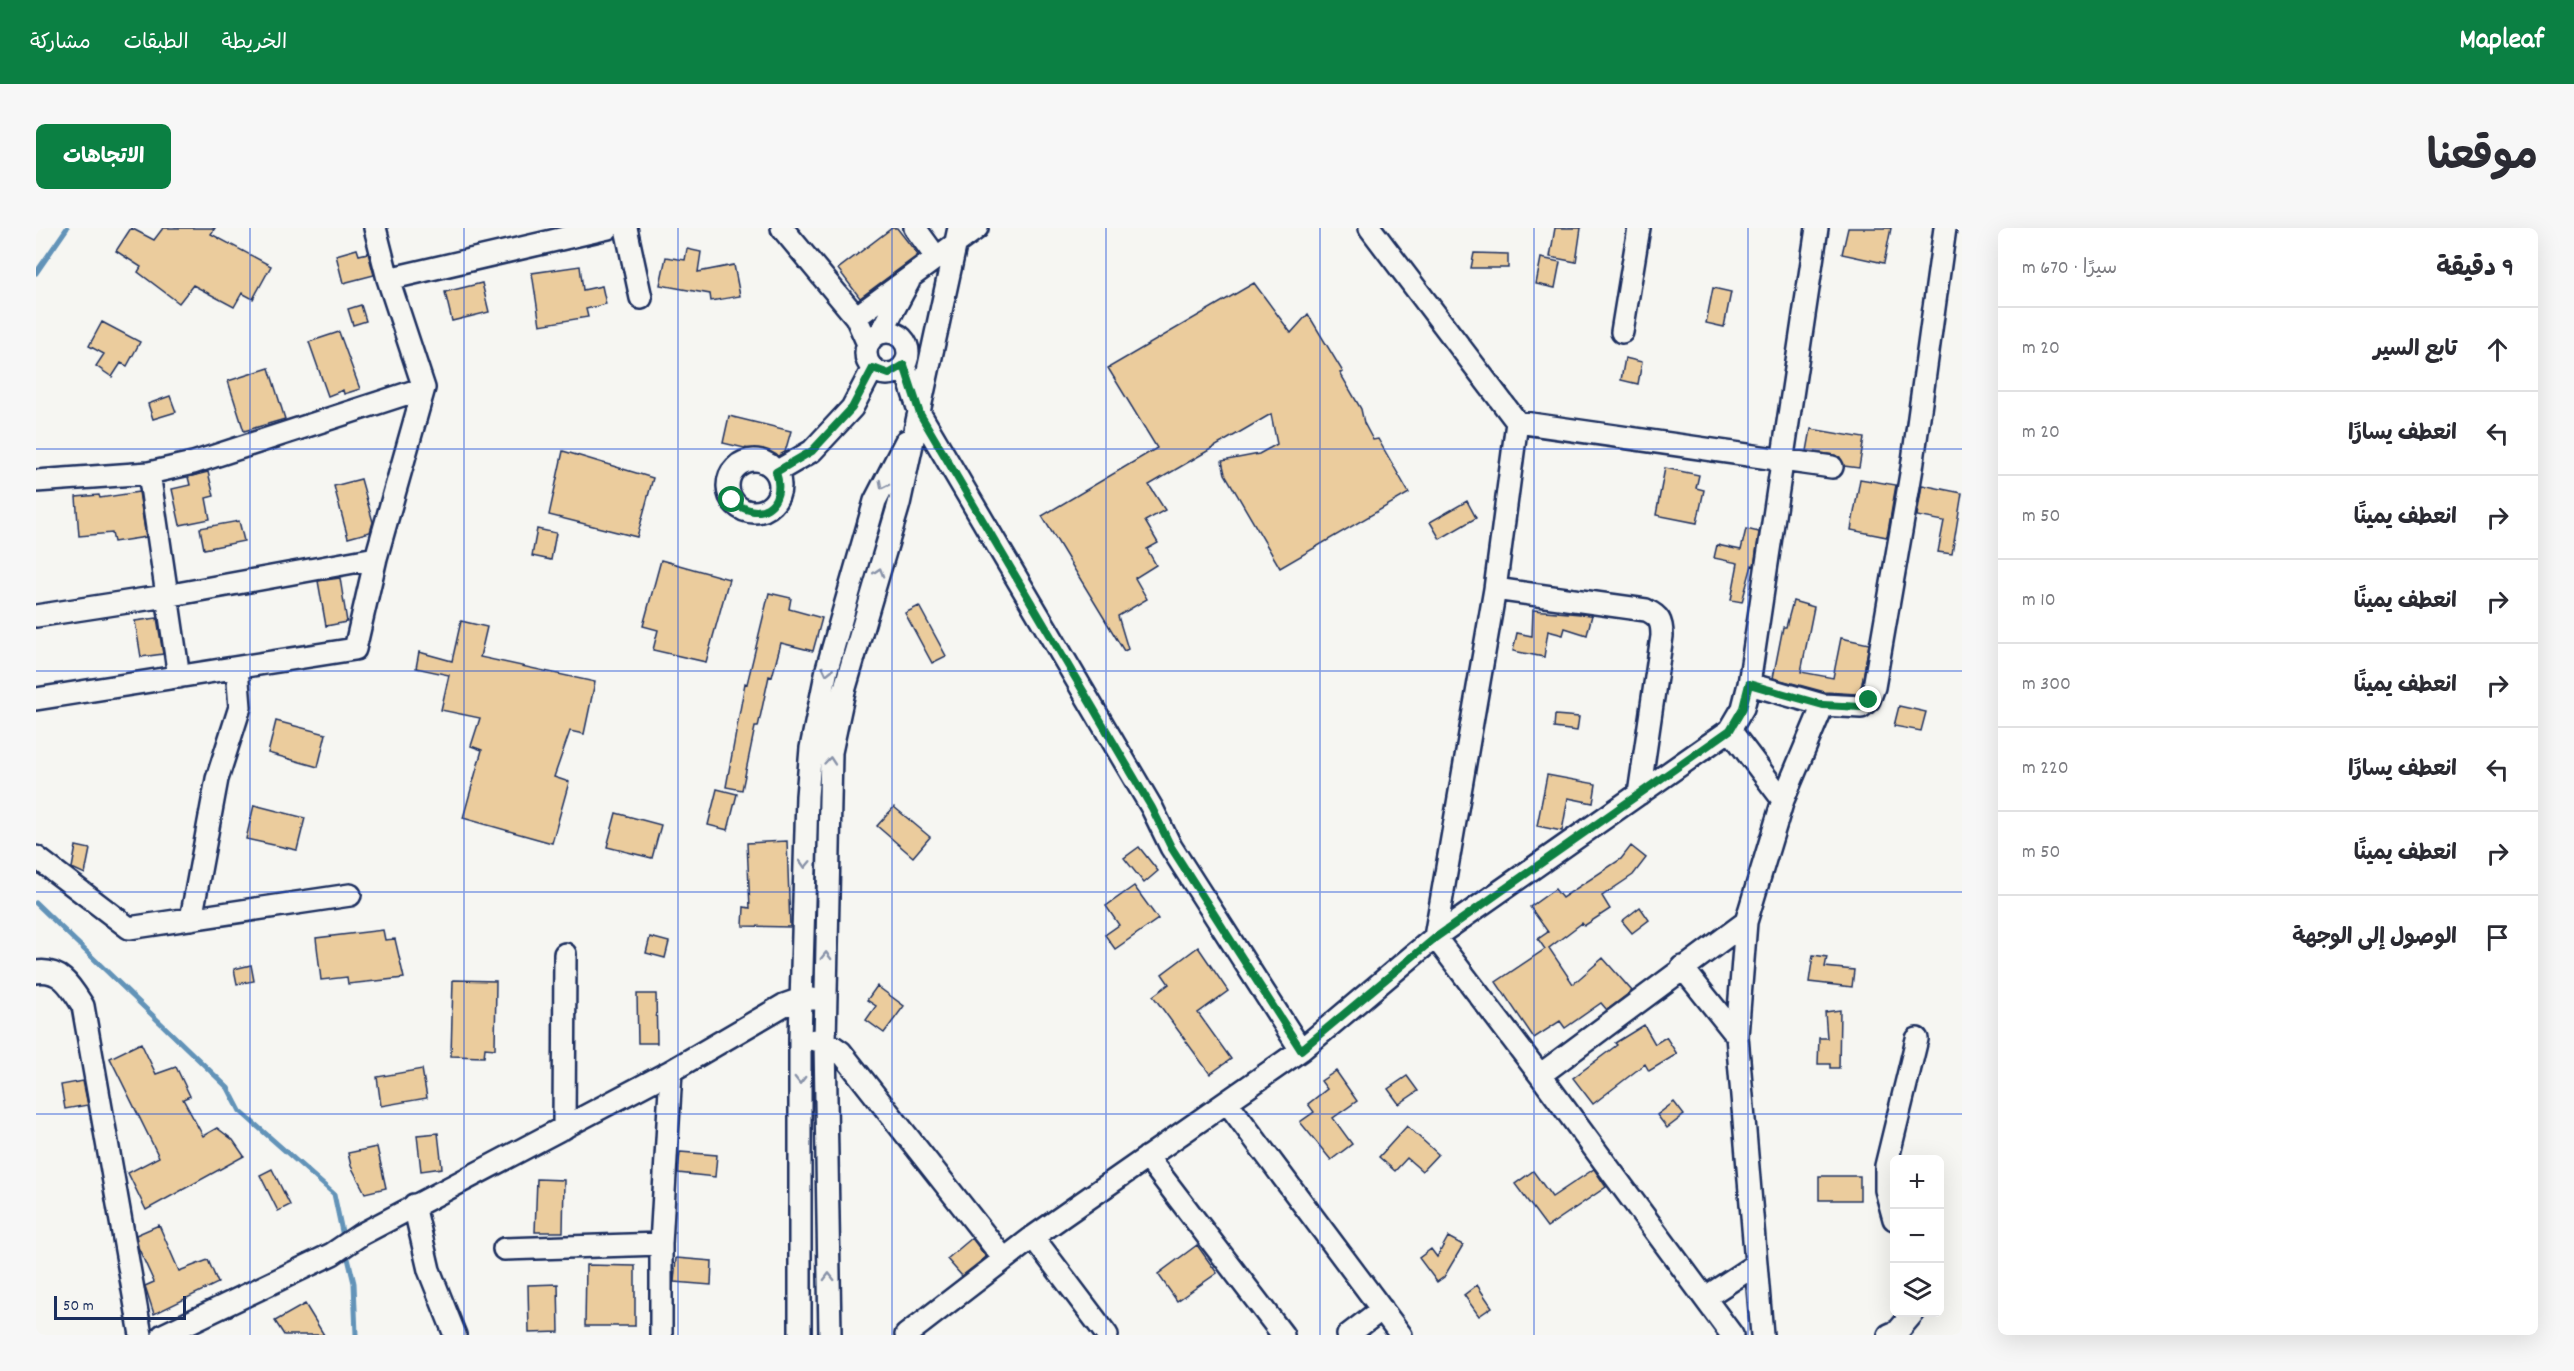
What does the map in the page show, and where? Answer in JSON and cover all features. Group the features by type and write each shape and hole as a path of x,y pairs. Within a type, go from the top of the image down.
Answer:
{"street":[{"path":"36,699 355,649 376,558 424,388 387,279 375,228"},
{"path":"387,279 608,228"},
{"path":"626,228 641,298"},
{"path":"782,228 875,339"},
{"path":"915,228 936,257"},
{"path":"856,317 936,257 957,236 977,228"},
{"path":"1370,228 1517,422 1495,589 1435,938 1540,1075 1732,1335"},
{"path":"1622,332 1639,228"},
{"path":"906,1335 1033,1237 1301,1050 1435,938 1730,730 1743,708 1749,684 1818,228"},
{"path":"1749,684 1823,705 1861,707 1869,700 1874,687 1912,468 1945,228"},
{"path":"830,1335 825,999 831,752 844,691 899,504 944,307 957,236"},
{"path":"912,275 875,339 868,361 873,368 889,374 906,362 944,307"},
{"path":"875,339 898,335 904,341 906,362 920,414 1152,808 1171,847 1301,1050"},
{"path":"776,472 812,451 852,408 873,368"},
{"path":"36,482 149,473 193,464 424,388"},
{"path":"800,1335 800,1038 807,796 812,748 827,669 875,501 920,414"},
{"path":"1517,422 1832,467"},
{"path":"149,473 179,677"},
{"path":"36,616 166,596 376,558"},
{"path":"1495,589 1646,610 1657,615 1662,623 1662,636 1639,794"},
{"path":"191,918 217,779 240,707 241,690 237,669"},
{"path":"1762,1335 1737,1036 1746,922 1783,800 1823,705"},
{"path":"1730,730 1783,800"},
{"path":"36,857 129,928 350,895"},
{"path":"1540,1075 1682,967 1746,922"},
{"path":"564,1128 565,954"},
{"path":"1682,967 1737,1036"},
{"path":"36,972 47,970 65,979 83,1006 141,1335"},
{"path":"163,1335 332,1254 360,1235 414,1205 670,1071 774,1010 801,999 825,999"},
{"path":"800,1038 825,1041 841,1052 1004,1259"},
{"path":"1891,1209 1886,1190 1886,1166 1917,1039"},
{"path":"661,1335 661,1244 670,1071"},
{"path":"1227,1102 1401,1335"},
{"path":"1147,1157 1283,1335"},
{"path":"414,1205 429,1270 455,1335"},
{"path":"1033,1237 1107,1335"},
{"path":"504,1249 661,1244"},
{"path":"1706,1297 1755,1265"},
{"path":"1348,1335 1382,1309"},
{"path":"1889,1335 1898,1331 1910,1317"}],"building":[{"path":"131,228 154,240 163,228 215,228 211,234 271,266 253,299 242,293 234,307 193,285 179,303 138,272 141,267 116,251"},
{"path":"892,228 897,228 918,255 860,298 838,269"},
{"path":"1555,228 1581,228 1576,262 1550,257"},
{"path":"1848,228 1891,228 1884,263 1842,254"},
{"path":"357,249 359,255 368,253 374,275 343,283 336,255"},
{"path":"687,249 701,252 698,272 734,265 740,296 711,301 710,294 660,285 666,257 685,260"},
{"path":"1474,253 1508,254 1508,268 1471,268"},
{"path":"1541,258 1560,262 1555,288 1536,284"},
{"path":"580,266 583,290 602,286 606,304 586,309 588,317 540,325 532,273"},
{"path":"482,283 489,312 452,321 445,292"},
{"path":"1254,283 1291,333 1308,314 1343,372 1340,373 1361,409 1364,423 1373,440 1378,439 1409,493 1280,568 1225,474 1222,461 1259,454 1277,444 1271,414 1149,485 1165,510 1145,521 1158,543 1147,549 1156,565 1135,578 1147,599 1118,616 1128,649 1124,651 1042,516 1157,448 1108,368"},
{"path":"1713,288 1731,292 1724,327 1706,323"},
{"path":"361,305 366,321 353,325 348,309"},
{"path":"102,322 140,342 127,366 121,363 112,377 96,366 104,354 89,346"},
{"path":"339,332 360,389 344,394 343,390 328,396 309,342"},
{"path":"1625,358 1642,362 1638,384 1621,380"},
{"path":"269,368 285,419 244,431 228,381"},
{"path":"170,396 176,412 153,419 148,404"},
{"path":"729,416 791,431 785,452 778,456 723,443"},
{"path":"1811,429 1864,438 1859,468 1844,466 1840,457 1834,455 1807,451"},
{"path":"563,451 653,478 637,537 549,515"},
{"path":"1665,468 1699,475 1696,488 1704,490 1697,523 1656,515"},
{"path":"208,472 214,496 206,498 210,519 180,525 172,489 190,485 188,477"},
{"path":"361,479 373,522 370,532 348,538 334,486"},
{"path":"1860,479 1896,485 1887,537 1851,530"},
{"path":"1922,485 1962,493 1952,554 1938,552 1944,521 1917,516"},
{"path":"139,492 146,537 114,542 112,533 79,536 76,497 99,495 100,498"},
{"path":"1467,501 1476,518 1440,539 1430,522"},
{"path":"239,521 244,541 204,549 200,528"},
{"path":"537,529 556,533 551,560 532,556"},
{"path":"1746,529 1759,532 1754,566 1752,565 1742,602 1731,600 1738,563 1714,558 1717,545 1741,550"},
{"path":"661,560 729,579 706,662 653,650 658,630 643,626"},
{"path":"340,578 347,622 326,626 318,581"},
{"path":"769,593 791,598 789,609 822,618 813,651 781,643 772,677 769,676 758,727 755,727 742,790 726,787 745,683 747,684"},
{"path":"1793,601 1814,607 1801,672 1833,678 1841,638 1869,644 1862,684 1857,694 1825,692 1773,678 1783,627 1786,627"},
{"path":"919,606 946,656 932,663 905,613"},
{"path":"1533,610 1592,615 1587,635 1565,628 1563,635 1548,631 1544,657 1513,651 1517,633 1532,636"},
{"path":"157,618 163,654 141,657 135,621"},
{"path":"461,621 487,627 480,657 595,682 584,734 570,731 554,777 569,782 552,843 463,818 482,750 471,746 480,718 441,710 449,675 416,668 419,652 452,661"},
{"path":"1899,706 1926,712 1921,731 1894,726"},
{"path":"1555,715 1579,717 1577,731 1554,728"},
{"path":"276,721 326,734 318,767 268,753"},
{"path":"1547,775 1596,784 1593,803 1568,798 1562,831 1537,826"},
{"path":"717,789 737,794 728,830 708,825"},
{"path":"254,805 305,818 297,850 246,839"},
{"path":"894,807 930,837 913,857 877,826"},
{"path":"616,813 661,825 652,858 607,847"},
{"path":"787,841 790,927 743,926 744,907 750,908 747,843"},
{"path":"76,846 90,849 85,874 72,868"},
{"path":"1631,846 1646,858 1633,875 1602,896 1610,909 1584,926 1582,923 1549,948 1573,984 1603,958 1632,991 1607,1010 1601,1003 1565,1028 1560,1021 1534,1038 1496,982 1545,949 1538,939 1548,932 1530,907 1555,889 1562,898 1621,859"},
{"path":"1139,847 1158,871 1144,883 1124,858"},
{"path":"1134,886 1158,919 1115,949 1105,935 1119,925 1106,906"},
{"path":"1640,907 1649,920 1632,933 1622,921"},
{"path":"383,930 385,940 395,939 404,978 348,984 347,977 321,980 316,938"},
{"path":"650,937 669,942 665,958 646,953"},
{"path":"1198,947 1228,991 1198,1013 1231,1059 1210,1074 1153,996 1169,984 1162,974"},
{"path":"1813,955 1827,957 1825,967 1854,970 1852,987 1809,982"},
{"path":"251,965 254,981 237,984 234,969"},
{"path":"453,980 496,981 495,1049 485,1048 484,1057 451,1056"},
{"path":"877,986 904,1006 884,1033 866,1020 876,1006 867,1000"},
{"path":"637,994 656,994 657,1043 638,1043"},
{"path":"1840,1010 1839,1068 1830,1068 1830,1064 1818,1064 1819,1038 1827,1038 1825,1012"},
{"path":"1644,1025 1655,1044 1666,1037 1677,1054 1649,1071 1645,1064 1593,1104 1573,1078 1617,1045 1615,1043"},
{"path":"141,1043 156,1074 176,1067 190,1096 183,1099 203,1136 217,1128 233,1140 244,1156 146,1210 128,1173 159,1157 110,1058"},
{"path":"422,1069 427,1098 381,1106 377,1077"},
{"path":"1336,1071 1357,1101 1333,1118 1352,1144 1331,1160 1300,1122 1314,1112 1308,1104 1327,1089 1321,1081"},
{"path":"1407,1076 1418,1091 1399,1104 1388,1089"},
{"path":"83,1081 88,1105 65,1109 61,1085"},
{"path":"1674,1102 1684,1115 1667,1128 1657,1115"},
{"path":"1407,1126 1438,1154 1422,1171 1407,1158 1395,1171 1379,1157"},
{"path":"438,1133 442,1168 421,1171 417,1135"},
{"path":"377,1147 386,1188 365,1193 351,1166 348,1153"},
{"path":"680,1152 717,1155 715,1177 678,1173"},
{"path":"272,1169 290,1205 278,1211 260,1175"},
{"path":"1594,1169 1606,1187 1547,1227 1515,1184 1533,1171 1552,1197"},
{"path":"1819,1176 1860,1176 1860,1200 1819,1200"},
{"path":"537,1179 564,1180 563,1232 535,1232"},
{"path":"159,1225 179,1271 208,1260 218,1283 154,1314 145,1286 154,1282 138,1247 136,1235"},
{"path":"1448,1237 1463,1245 1444,1277 1437,1282 1419,1258 1431,1249 1437,1257"},
{"path":"972,1238 986,1257 962,1276 947,1259"},
{"path":"1197,1245 1217,1273 1177,1301 1158,1274"},
{"path":"676,1258 712,1261 711,1285 674,1282"},
{"path":"586,1265 635,1266 635,1326 585,1326"},
{"path":"558,1284 559,1332 529,1333 528,1285"},
{"path":"1477,1285 1492,1307 1479,1316 1464,1295"},
{"path":"305,1304 324,1335 284,1335 275,1321"}],"waterway":[{"path":"36,273 67,228"},
{"path":"36,903 228,1088 240,1111 334,1194 344,1241"},
{"path":"346,1250 354,1283 356,1335"}],"route":[{"path":"732,500 742,509 755,512 768,508 777,498 780,484 776,472 812,451 852,408 873,368 881,373 889,374 904,365 920,414 1152,808 1171,847 1301,1050 1435,938 1730,730 1743,708 1749,684 1823,705 1861,707 1869,700"}]}
